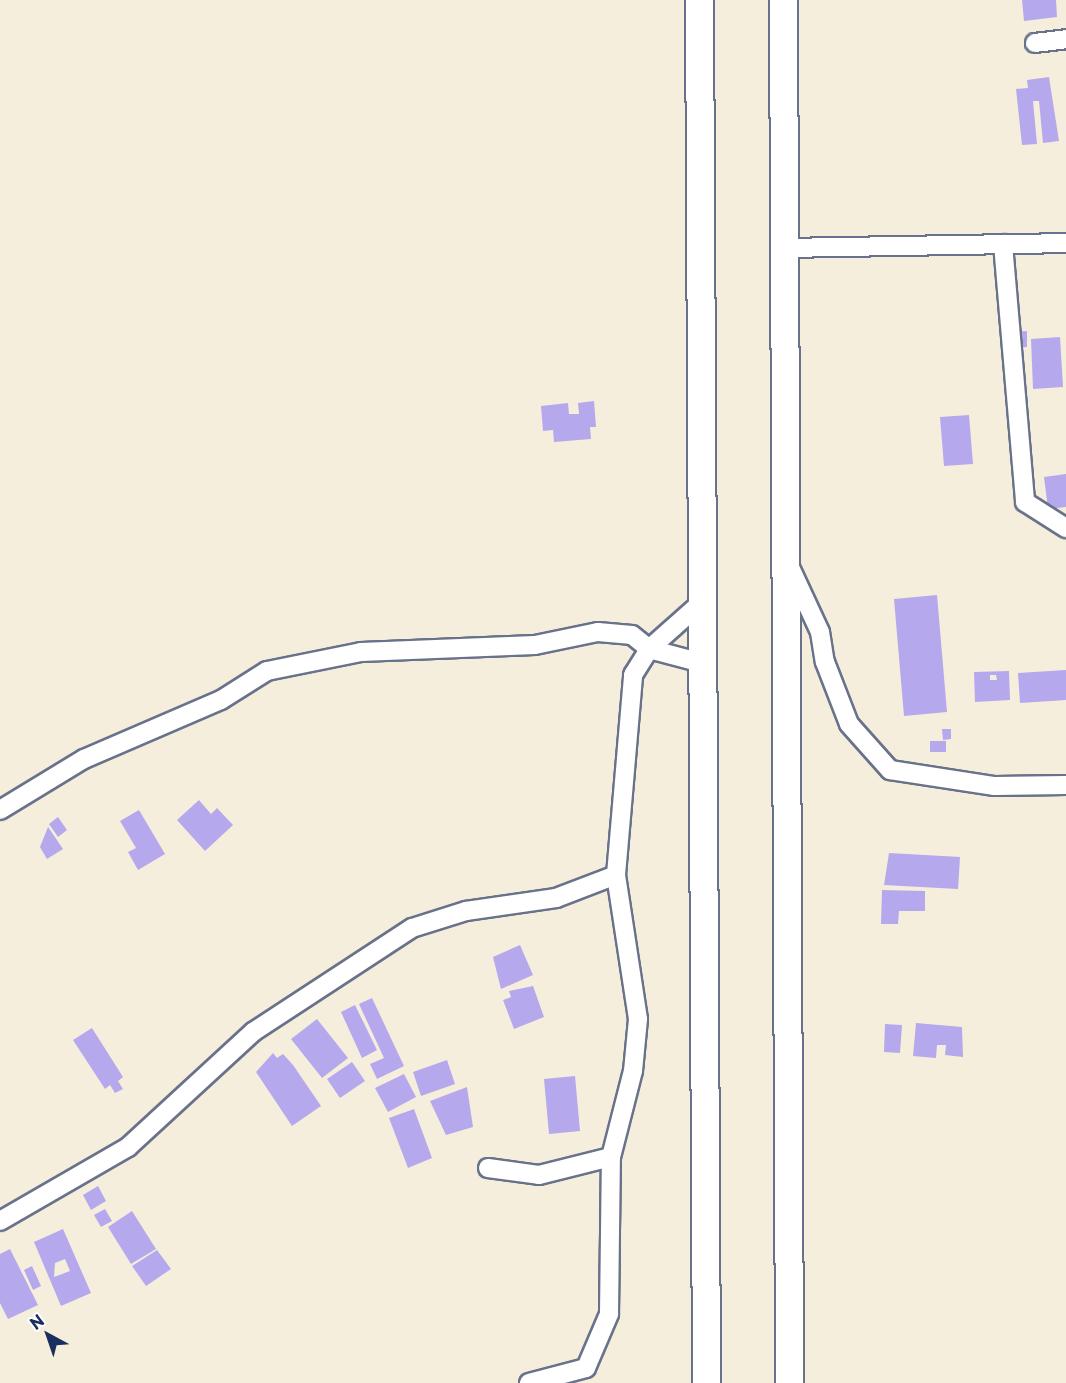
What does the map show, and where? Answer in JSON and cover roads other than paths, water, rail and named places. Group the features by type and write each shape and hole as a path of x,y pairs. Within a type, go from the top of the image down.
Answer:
{"highway":[{"path":"699,0 706,1383"},
{"path":"783,0 789,1383"}],"street":[{"path":"1035,43 1066,39"},
{"path":"784,248 1066,243"},
{"path":"1003,244 1025,502 1066,528"},
{"path":"785,558 820,632 825,662 849,724 890,770 995,786 1066,785"},
{"path":"529,1383 586,1368 602,1338 609,1314 611,1157 633,1071 638,1019 616,875 633,675 649,649 702,602"},
{"path":"0,810 84,759 221,700 267,671 361,652 535,645 598,632 632,635 649,649 702,663"},
{"path":"0,1221 128,1147 253,1032 412,928 466,911 556,898 616,875"},
{"path":"488,1168 539,1175 611,1157"}]}
